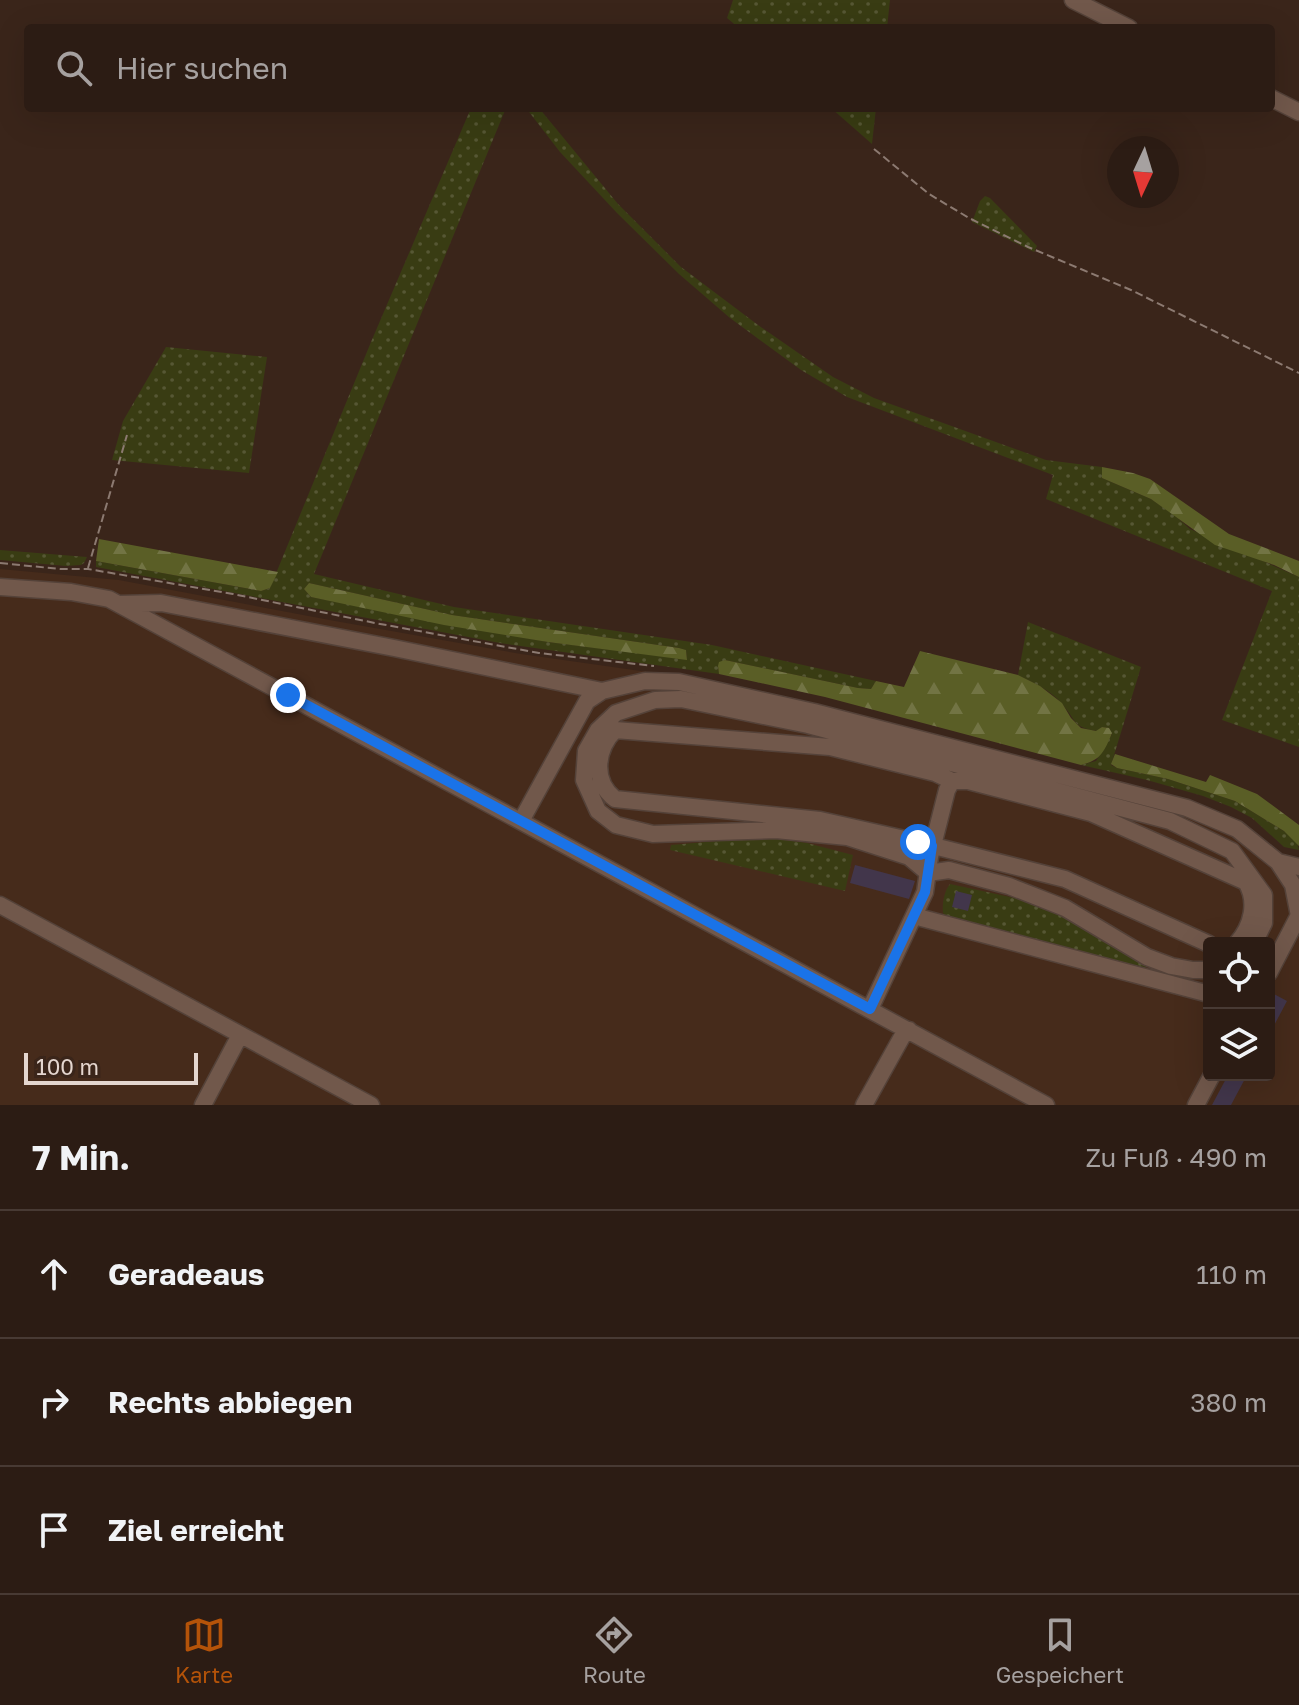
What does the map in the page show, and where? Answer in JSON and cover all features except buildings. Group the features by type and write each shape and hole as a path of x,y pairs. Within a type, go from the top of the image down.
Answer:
{"lane":[{"path":"1073,0 1121,24"},
{"path":"1275,100 1299,112"},
{"path":"0,587 97,595 119,604 1046,1105"},
{"path":"119,604 161,603 602,691"},
{"path":"521,821 587,701 602,691 645,681 679,682 844,720 1187,808 1237,829 1278,862 1293,885 1299,916 1275,962"},
{"path":"1203,970 1171,966 1147,957 1065,908 1009,886 949,870 928,873 909,857 847,837 776,830 653,834 616,825 598,811 584,780 586,751 598,730 616,713 655,700 681,699 808,725 1170,821 1232,851 1264,895 1264,923 1257,937"},
{"path":"1203,941 1065,879 932,846 820,820 615,799 607,792 600,775 601,752 606,739 615,730 830,747 935,773 952,781 968,781 1091,813 1246,882 1252,891 1253,913 1242,937"},
{"path":"870,1009 925,892 932,846 952,781"},
{"path":"1278,862 1299,867"},
{"path":"0,905 371,1105"},
{"path":"914,916 1203,992"},
{"path":"864,1105 903,1035 909,1030"},
{"path":"203,1105 240,1035"},
{"path":"1196,1105 1209,1081"}],"path":[{"path":"874,149 929,194 969,218 1028,247 1131,290 1299,373"},
{"path":"88,569 127,435"}],"shaded area":[{"path":"0,569 119,580 521,654 669,675 1240,822 1283,855 1299,859 1299,1105 0,1105"}],"green space":[{"path":"733,0 890,0 887,24 734,24 727,18"},
{"path":"469,112 504,112 314,574 454,607 712,645 876,681 871,689 858,688 725,660 718,666 719,674 500,643 96,567 96,561 261,591 270,588","holes":["309,583 452,615 686,650 687,659 548,642 311,597 304,589"]},
{"path":"529,112 542,112 618,204 681,267 833,377 874,398 1046,460 1102,467 1102,478 1151,499 1190,529 1299,577 1299,747 1222,720 1272,591 1046,499 1053,475 847,397 801,370 730,318 679,274 560,152"},
{"path":"836,112 876,112 872,144"},
{"path":"985,196 1037,246 1034,252 972,222"},
{"path":"166,347 267,357 249,473 112,460 123,421"},
{"path":"1102,467 1150,479 1229,534 1299,561 1299,577 1215,545 1151,499 1102,478"},
{"path":"99,539 278,572 270,588 261,591 96,561"},
{"path":"0,550 87,557 81,565 66,566 0,560"},
{"path":"309,583 452,615 679,648 686,650 687,660 444,625 311,597 304,589"},
{"path":"1028,622 1141,667 1111,765 1168,779 1235,801 1284,831 1297,842 1299,850 1284,847 1252,818 1203,796 1081,765 1096,761 1112,734 1109,728 1102,727 1097,731 1079,725 1053,695 1018,675"},
{"path":"920,651 1018,675 1040,686 1062,703 1081,728 1096,731 1102,727 1109,728 1112,733 1107,745 1097,758 1081,765 825,697 719,674 718,666 725,660 858,688 871,689 876,681 904,687"},
{"path":"1115,754 1206,782 1210,775 1257,794 1299,825 1299,846 1284,831 1235,801 1168,779 1117,768 1111,764"},
{"path":"764,837 807,843 853,855 845,891 670,850 671,845"},
{"path":"950,884 1029,901 1061,913 1148,963 1145,969 948,919 943,913 943,906"}],"route":[{"path":"288,695 870,1009 925,892 932,846 918,842"}]}
